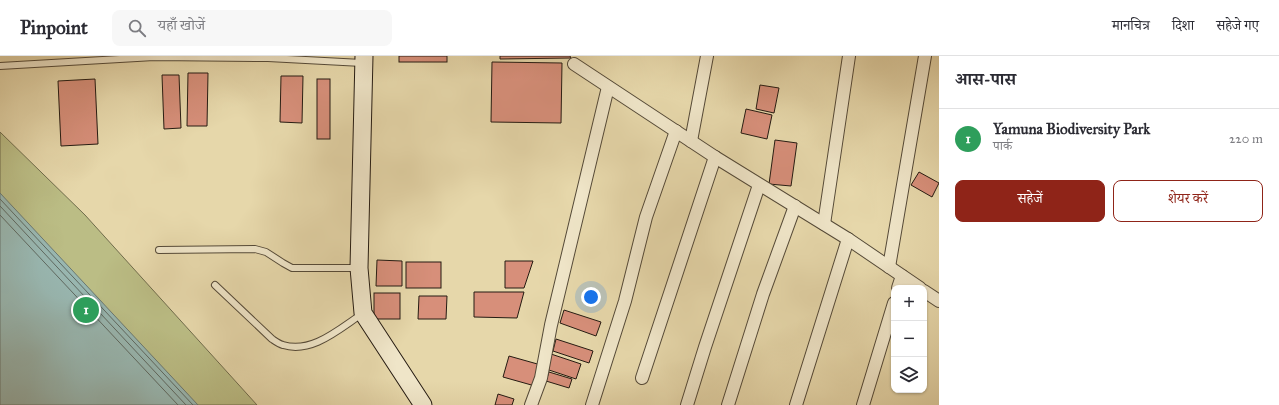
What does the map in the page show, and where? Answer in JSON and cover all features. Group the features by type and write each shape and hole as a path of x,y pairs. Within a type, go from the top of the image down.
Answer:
{"street":[{"path":"691,141 707,56"},
{"path":"824,224 849,56"},
{"path":"889,267 925,56"},
{"path":"364,59 359,268 363,313 423,405"},
{"path":"574,64 596,77 608,87 758,185 848,239 889,267 900,282 910,285"},
{"path":"531,405 541,378 551,325 608,87"},
{"path":"592,405 625,302 646,217 676,131"},
{"path":"642,378 715,157"},
{"path":"687,405 758,185"},
{"path":"728,405 763,294 795,206"},
{"path":"796,405 848,239"},
{"path":"927,293 939,301"},
{"path":"864,405 891,313"}],"lane":[{"path":"0,66 154,57 364,59"},
{"path":"159,250 255,249 266,252 292,268 359,268"},
{"path":"215,285 272,339 283,345 298,347 311,344 330,335 363,313"}],"green space":[{"path":"0,132 85,215 257,405 0,405"}],"water":[{"path":"0,193 198,405 0,405"}],"building":[{"path":"399,56 447,56 447,62 399,62"},
{"path":"500,56 570,56 571,58 500,59"},
{"path":"492,62 562,63 561,123 491,122"},
{"path":"188,73 208,73 207,126 187,126"},
{"path":"162,75 179,75 181,128 164,129"},
{"path":"281,76 303,76 302,123 280,122"},
{"path":"95,79 98,144 61,146 58,81"},
{"path":"317,79 330,79 330,139 317,139"},
{"path":"760,85 779,88 774,113 756,109"},
{"path":"746,109 772,115 767,139 741,133"},
{"path":"775,140 797,143 791,186 769,184"},
{"path":"919,172 939,183 932,197 911,185"},
{"path":"377,260 402,261 402,286 376,286"},
{"path":"505,261 533,261 524,288 505,288"},
{"path":"406,262 441,262 441,288 406,288"},
{"path":"474,292 524,292 517,318 474,317"},
{"path":"374,293 400,293 400,319 374,319"},
{"path":"419,296 447,296 446,319 418,319"},
{"path":"564,310 601,322 596,336 560,323"},
{"path":"556,339 593,351 589,363 553,351"},
{"path":"551,354 581,364 576,379 546,369"},
{"path":"509,356 541,365 535,386 503,377"},
{"path":"549,372 572,379 569,388 546,381"},
{"path":"498,394 514,399 512,405 495,405"}],"place":[{"name":"Yamuna Biodiversity Park","path":"86,310"}]}
